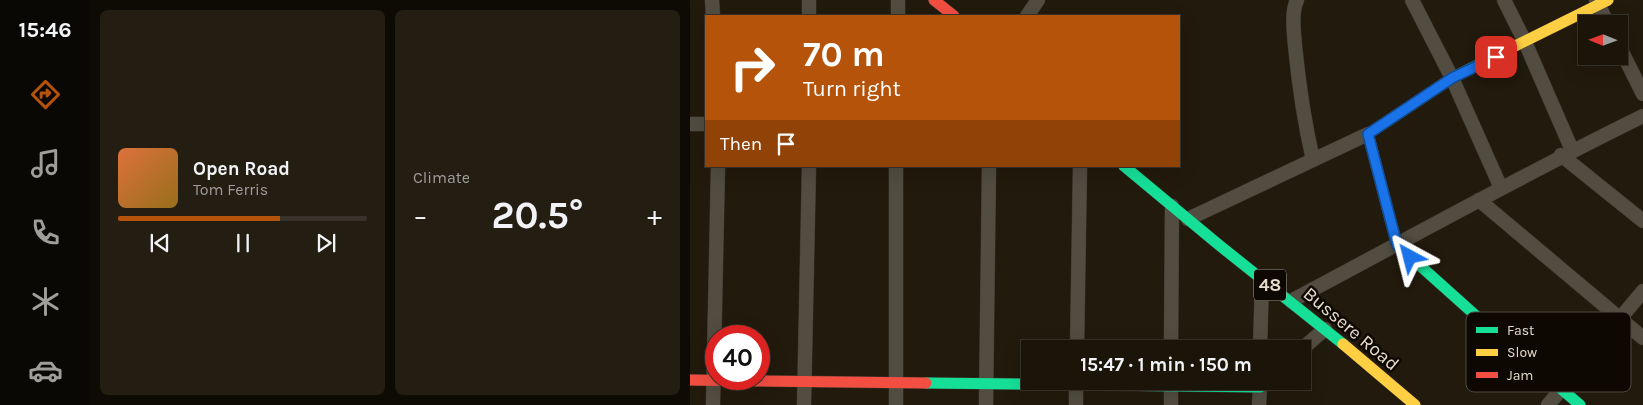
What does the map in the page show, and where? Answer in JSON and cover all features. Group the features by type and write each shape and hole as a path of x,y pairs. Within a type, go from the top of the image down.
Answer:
{"street":[{"path":"712,0 713,15"},
{"path":"809,0 809,15"},
{"path":"898,0 898,15"},
{"path":"934,0 953,15"},
{"path":"1028,15 1038,0"},
{"path":"1297,0 1294,26 1297,65 1303,115 1313,160"},
{"path":"1412,0 1452,78 1501,188"},
{"path":"1504,0 1525,42 1567,152 1643,221"},
{"path":"1188,219 1368,134 1452,78 1601,2 1605,15"},
{"path":"1628,64 1643,94"},
{"path":"1291,301 1567,152 1643,116"},
{"path":"690,124 705,124"},
{"path":"1368,134 1397,245 1472,312"},
{"path":"715,325 718,167"},
{"path":"804,405 809,167"},
{"path":"896,167 896,405"},
{"path":"986,405 989,167"},
{"path":"1077,340 1080,167"},
{"name":"Bussere Road","path":"1125,167 1291,301 1415,405"},
{"path":"1479,200 1612,312"},
{"path":"1171,340 1172,206"},
{"path":"1260,340 1262,278"},
{"path":"1626,312 1643,290"},
{"path":"1631,328 1643,338"},
{"path":"1311,341 1325,329"},
{"path":"690,380 705,381"},
{"path":"770,382 1021,384"},
{"path":"713,405 714,390"},
{"path":"1076,390 1076,405"},
{"path":"1171,390 1171,405"},
{"path":"1260,405 1261,390"},
{"path":"1548,405 1559,392"},
{"path":"1565,392 1580,405"}],"traffic: fast":[{"path":"1472,312 1397,245 1368,134 1452,78 1509,49"},
{"path":"1125,167 1343,344"},
{"path":"926,383 1021,384"},
{"path":"1565,392 1580,405"}],"traffic: slow":[{"path":"1509,49 1608,0"},
{"path":"1343,344 1415,405"}],"traffic: jam":[{"path":"934,0 953,15"},
{"path":"690,380 926,383"}],"route":[{"path":"1410,257 1397,245 1368,134 1452,78 1496,57"}]}
